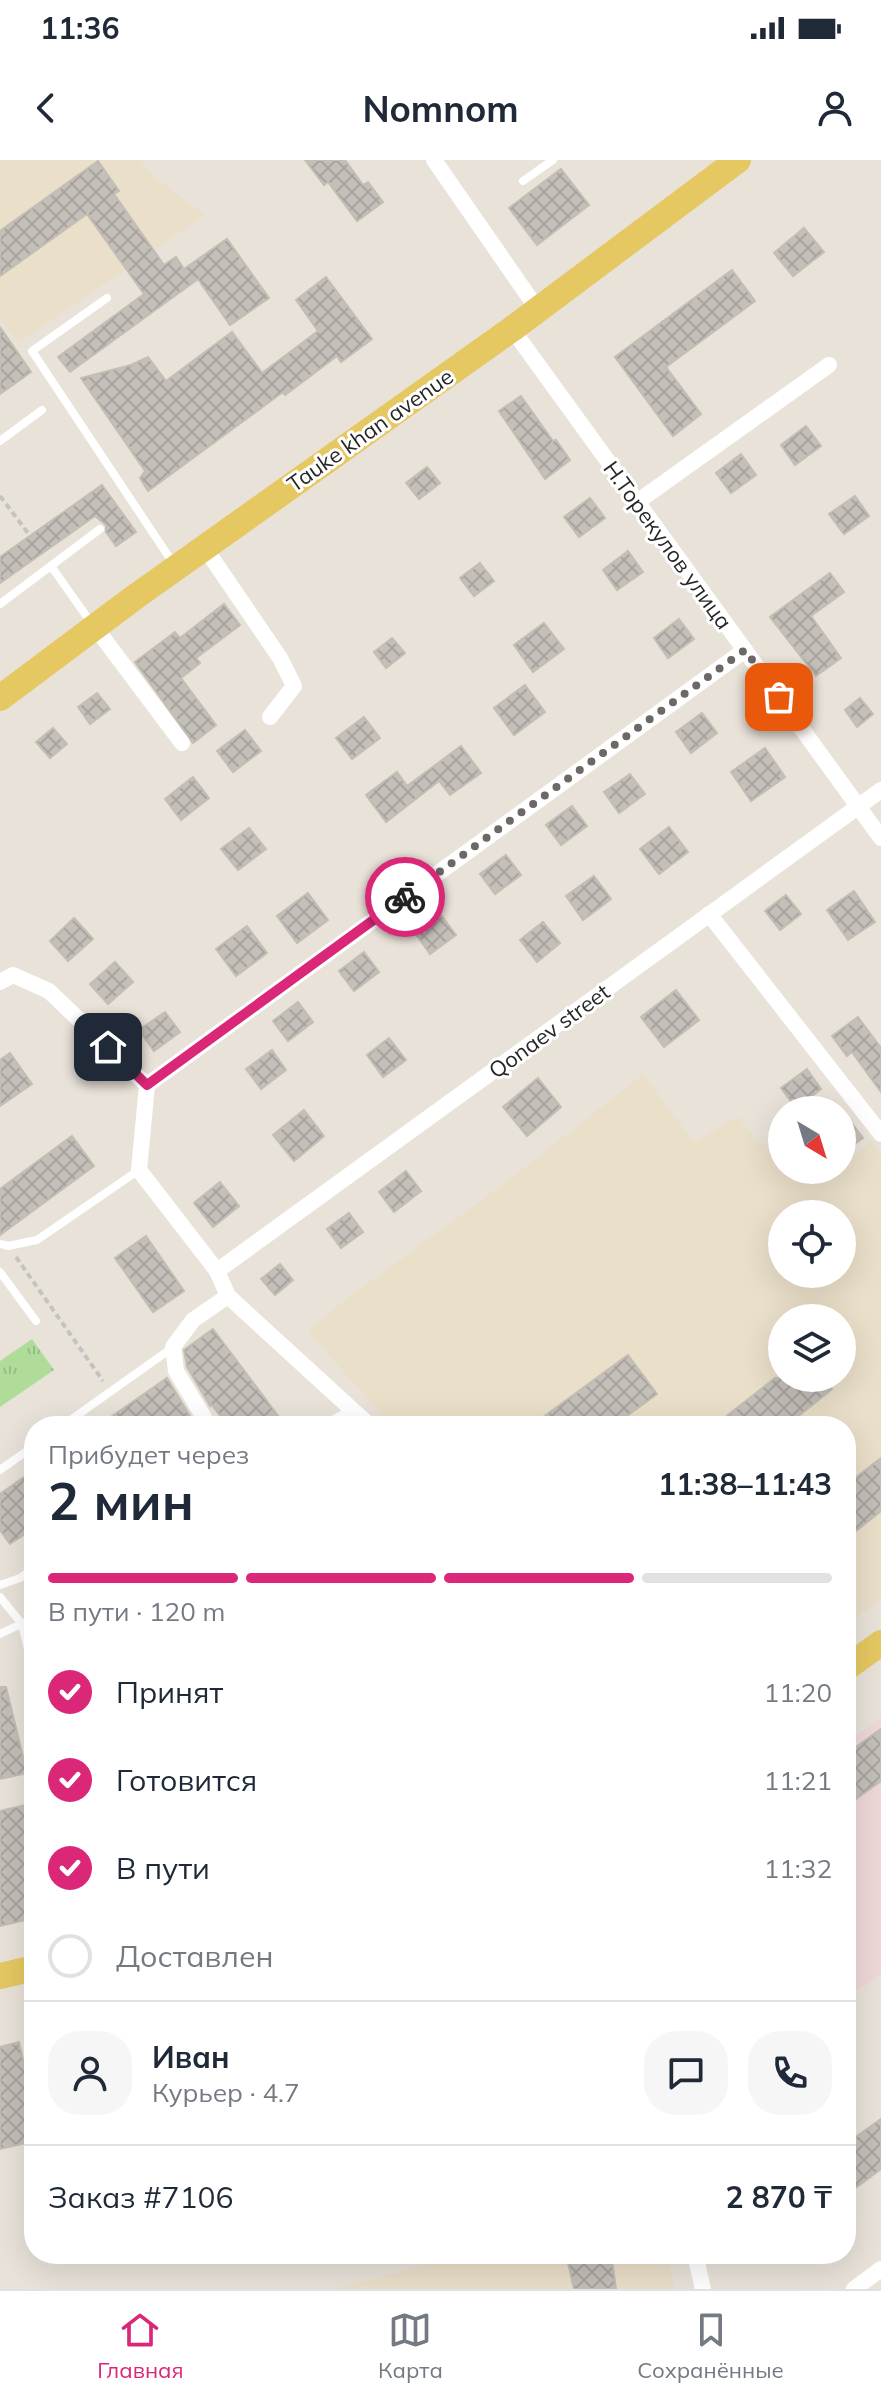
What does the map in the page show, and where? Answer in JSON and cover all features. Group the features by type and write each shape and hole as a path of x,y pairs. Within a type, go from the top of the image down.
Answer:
{"main road":[{"name":"Tauke khan avenue","path":"1,696 512,329 738,160"},
{"path":"856,1661 881,1643"},
{"path":"0,1976 24,1970"}],"street":[{"path":"434,160 538,310"},
{"name":"Н.Торекулов улица","path":"512,329 881,838"},
{"path":"637,502 829,365"},
{"path":"205,548 280,658 294,686 270,717"},
{"path":"95,627 182,743"},
{"path":"359,1416 228,1296 217,1271 139,1170 147,1085 745,650"},
{"name":"Qonaev street","path":"217,1271 881,790"},
{"path":"709,914 881,1134"},
{"path":"6,978 49,991 147,1085"},
{"path":"203,1416 176,1371 173,1347 193,1320 228,1296"},
{"path":"697,2264 703,2289"},
{"path":"854,2289 881,2269"}],"lane":[{"path":"523,181 553,160"},
{"path":"107,298 32,351 176,568"},
{"path":"0,441 42,410"},
{"path":"0,604 100,529"},
{"path":"51,566 95,627"},
{"path":"4,1245 37,1240 139,1170"},
{"path":"0,1272 36,1321"},
{"path":"76,1416 173,1347"},
{"path":"339,1416 351,1409"},
{"path":"0,1470 24,1453"},
{"path":"0,1585 24,1575"},
{"path":"0,1597 22,1624 24,1632"},
{"path":"0,1634 22,1624"}],"path":[{"path":"0,496 28,533"},
{"path":"4,1245 110,1392"}],"shaded area":[{"path":"0,160 140,160 155,178 205,215 18,343 0,320"},
{"path":"643,1074 694,1142 738,1117 756,1140 768,1146 768,1184 856,1184 856,1155 872,1141 881,1153 881,1599 856,1618 856,1416 382,1416 308,1331 349,1297 513,1177"},
{"path":"881,1718 881,1974 856,1991 856,1736"},
{"path":"431,2264 669,2264 675,2289 335,2289"}],"green space":[{"path":"32,1339 54,1370 0,1407 0,1361"}],"building":[{"path":"305,160 345,160 363,185 368,182 383,202 357,221 328,182 324,185"},
{"path":"98,161 119,191 114,194 164,265 176,257 184,269 227,239 269,298 230,325 198,279 70,372 58,357 144,294 87,214 0,276 0,231"},
{"path":"561,169 589,205 537,245 509,208"},
{"path":"804,228 824,252 793,276 774,253"},
{"path":"732,270 755,301 666,367 701,414 673,436 615,357"},
{"path":"326,277 372,339 341,362 337,356 285,395 283,392 148,491 140,478 145,471 81,378 131,365 148,357 166,381 232,332 262,373 318,331 296,300"},
{"path":"0,327 31,372 0,394"},
{"path":"521,396 570,460 545,479 499,411"},
{"path":"806,426 821,446 795,465 781,445"},
{"path":"741,454 756,475 731,493 716,473"},
{"path":"427,467 440,483 419,499 406,483"},
{"path":"102,485 136,532 116,546 106,532 106,525 95,516 0,583 0,557"},
{"path":"855,496 869,516 844,534 829,514"},
{"path":"590,498 605,518 579,537 564,517"},
{"path":"628,551 643,572 617,590 603,570"},
{"path":"480,563 494,581 474,596 460,578"},
{"path":"830,573 844,592 811,616 841,658 816,676 770,617"},
{"path":"224,604 240,625 196,658 200,663 181,678 216,725 193,743 135,662 175,632 180,638"},
{"path":"679,619 694,639 668,658 654,638"},
{"path":"544,623 564,649 533,672 514,645"},
{"path":"392,638 405,653 386,668 374,652"},
{"path":"525,685 545,712 514,735 494,708"},
{"path":"97,693 110,709 90,724 78,707"},
{"path":"860,698 873,714 857,727 845,710"},
{"path":"702,713 717,733 691,753 676,732"},
{"path":"364,717 380,738 352,759 336,738"},
{"path":"53,728 67,744 50,758 36,742"},
{"path":"245,730 261,751 233,772 217,751"},
{"path":"461,746 481,773 450,795 439,781 386,822 366,795 397,772 407,786"},
{"path":"765,748 785,777 751,801 731,772"},
{"path":"630,774 645,794 619,813 604,792"},
{"path":"193,777 209,798 181,820 165,799"},
{"path":"572,806 587,826 561,845 546,825"},
{"path":"669,827 688,852 659,874 640,849"},
{"path":"249,828 266,849 238,870 221,849"},
{"path":"506,855 521,875 495,894 480,874"},
{"path":"594,876 611,899 583,920 566,896"},
{"path":"854,891 875,922 848,940 827,910"},
{"path":"308,893 328,920 297,943 277,916"},
{"path":"786,895 801,914 780,930 765,911"},
{"path":"441,915 456,935 430,954 415,933"},
{"path":"74,918 93,939 68,961 50,941"},
{"path":"543,922 560,943 537,962 520,940"},
{"path":"247,926 267,953 236,976 216,949"},
{"path":"364,952 379,972 354,991 339,971"},
{"path":"115,962 133,982 108,1004 90,984"},
{"path":"676,990 699,1020 664,1047 641,1017"},
{"path":"298,1002 313,1022 288,1041 273,1021"},
{"path":"165,1012 180,1032 154,1051 139,1030"},
{"path":"858,1017 881,1048 881,1092 852,1052 847,1056 832,1036"},
{"path":"389,1038 406,1060 383,1077 367,1055"},
{"path":"272,1050 286,1070 261,1089 246,1069"},
{"path":"10,1053 32,1084 0,1106 0,1060"},
{"path":"807,1069 821,1089 812,1096 787,1096 781,1088"},
{"path":"538,1078 561,1107 527,1136 503,1107"},
{"path":"304,1110 324,1136 294,1161 273,1135"},
{"path":"856,1129 863,1138 856,1143"},
{"path":"72,1136 94,1166 0,1235 0,1189"},
{"path":"406,1171 421,1191 394,1212 379,1192"},
{"path":"220,1182 239,1206 213,1227 194,1203"},
{"path":"349,1213 363,1232 341,1248 327,1229"},
{"path":"146,1236 184,1291 153,1312 115,1258"},
{"path":"280,1264 293,1280 275,1295 261,1279"},
{"path":"213,1329 278,1416 220,1416 210,1406 187,1367 184,1350"},
{"path":"628,1355 657,1394 627,1416 545,1416"},
{"path":"167,1378 190,1416 112,1416"},
{"path":"768,1384 768,1392 828,1392 798,1416 727,1416"},
{"path":"881,1458 881,1511 856,1531 856,1477"},
{"path":"24,1477 24,1535 10,1544 0,1530 0,1494"},
{"path":"0,1687 6,1687 24,1761 24,1774 0,1779"},
{"path":"881,1729 881,1781 856,1799 856,1747"},
{"path":"24,1805 24,1920 0,1926 0,1811"},
{"path":"19,2042 24,2064 24,2143 0,2149 0,2047"},
{"path":"881,2119 881,2169 856,2188 856,2137"},
{"path":"568,2264 612,2264 616,2289 574,2289"}],"way so far":[{"path":"405,897 745,650 779,697"}],"route":[{"path":"108,1047 147,1085 405,897"}]}
